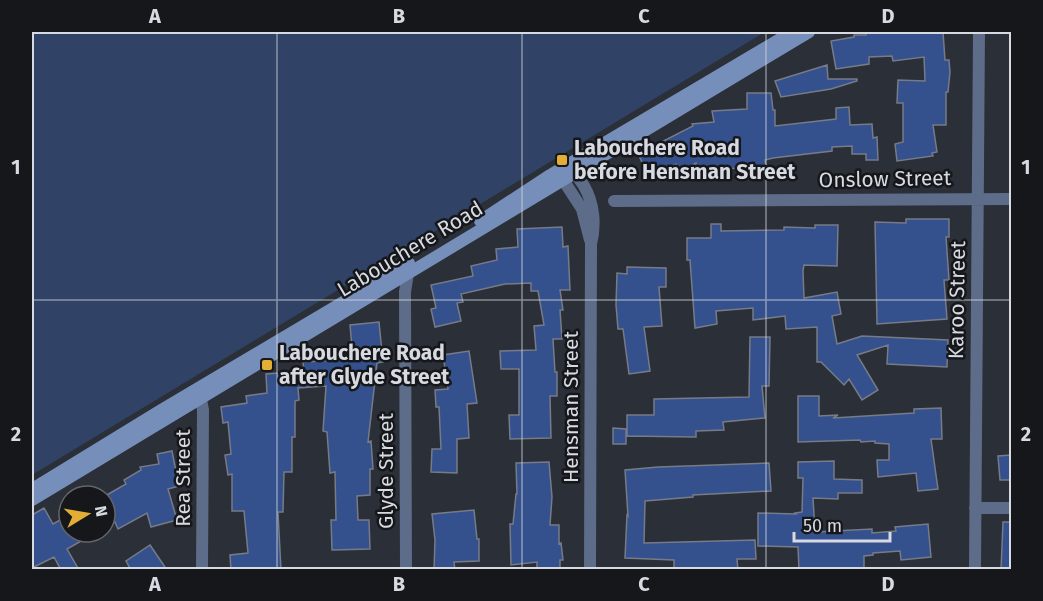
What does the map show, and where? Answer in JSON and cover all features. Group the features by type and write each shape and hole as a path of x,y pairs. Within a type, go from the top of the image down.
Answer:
{"main road":[{"name":"Labouchere Road","path":"32,489 200,393 406,270 792,32"},
{"name":"Labouchere Road","path":"566,172 809,32"},
{"name":"Labouchere Road","path":"32,500 200,393"}],"street":[{"name":"Karoo Street","path":"975,570 980,32"},
{"name":"Hensman Street","path":"566,172 584,186 591,205 595,229 591,244 590,570"},
{"name":"Onslow Street","path":"614,201 1011,199"},
{"name":"Glyde Street","path":"406,270 406,570"},
{"name":"Rea Street","path":"200,393 203,410 202,570"},
{"path":"975,508 1011,508"}],"shaded area":[{"path":"32,32 765,32 32,475"}],"building":[{"path":"866,32 943,32 945,60 949,60 950,72 948,92 946,92 946,125 933,125 937,152 932,153 933,156 897,161 895,144 903,142 903,103 897,103 898,80 925,81 924,57 893,61 892,56 869,57 869,64 836,69 831,41 854,37 854,35 866,35"},
{"path":"827,65 828,79 857,79 857,81 831,89 781,97 775,81"},
{"path":"747,93 771,93 773,110 775,110 775,126 836,119 836,108 849,107 850,125 872,124 873,138 877,137 878,160 866,160 866,154 852,154 852,146 832,147 832,151 773,158 765,160 766,166 696,171 696,163 679,172 676,164 656,174 652,167 646,170 638,154 693,126 692,124 714,122 712,111 747,109"},
{"path":"906,219 949,219 949,237 946,237 949,280 944,280 947,319 877,324 875,222 906,223"},
{"path":"711,224 721,224 721,231 784,230 784,227 815,228 815,225 838,225 837,266 804,265 803,271 804,298 837,292 841,314 832,316 837,344 862,336 948,340 947,367 887,364 888,345 857,355 878,390 862,400 849,379 844,385 821,362 817,362 817,327 786,329 785,316 753,320 753,308 716,311 717,324 695,328 690,260 687,260 687,238 711,238"},
{"path":"562,227 563,247 568,246 570,290 560,290 563,310 560,310 562,339 553,339 557,396 550,396 551,438 510,439 509,415 519,415 519,369 501,369 500,351 536,350 534,326 544,325 538,291 531,291 531,283 505,284 461,294 463,302 457,303 461,321 435,327 431,309 436,308 431,285 473,276 471,266 497,260 496,249 518,247 517,229"},
{"path":"627,267 666,268 666,287 659,287 662,326 644,327 650,371 629,374 623,329 618,329 616,305 617,273 627,274"},
{"path":"379,322 383,362 377,363 368,442 371,441 373,469 370,469 370,495 357,496 358,520 369,520 370,549 332,550 331,520 336,520 335,472 330,473 327,432 323,431 326,386 298,388 299,400 295,401 295,437 292,437 292,472 284,472 283,512 278,512 281,570 231,570 230,555 248,553 244,511 232,511 232,474 228,475 225,455 231,454 228,422 223,423 221,407 247,403 246,396 267,393 266,374 304,371 303,362 353,359 350,325"},
{"path":"750,337 770,337 769,386 762,386 765,418 723,422 724,430 696,431 696,437 627,436 627,415 654,415 654,399 749,397"},
{"path":"469,351 477,403 467,404 469,438 457,439 457,473 431,472 432,449 441,449 439,407 436,407 435,390 448,389 443,355"},
{"path":"798,396 819,396 819,416 838,415 833,418 914,413 914,409 941,408 942,439 931,439 938,489 918,491 916,473 878,477 877,460 889,460 889,444 875,443 875,441 861,442 860,440 798,442"},
{"path":"613,428 626,429 626,444 613,444"},
{"path":"172,451 179,486 168,489 177,520 151,527 147,513 118,529 117,489 126,484 124,480 141,470 140,467 159,464 157,454"},
{"path":"1011,455 1011,480 1000,480 998,456"},
{"path":"834,461 834,479 862,480 862,493 838,493 838,499 813,498 815,532 872,529 872,533 896,531 895,527 928,524 931,557 901,560 900,551 873,553 873,555 864,556 864,570 799,570 798,547 758,546 758,513 796,514 802,512 803,478 798,478 798,462"},
{"path":"549,462 552,497 550,525 559,525 559,544 561,543 563,560 560,560 560,570 537,570 537,562 511,565 510,524 513,524 517,494 516,463"},
{"path":"769,463 771,491 693,495 693,497 645,501 644,543 755,540 756,559 737,559 738,570 674,570 674,560 625,558 628,516 625,470"},
{"path":"44,508 53,524 57,522 57,544 76,544 67,549 79,570 61,570 54,557 32,568 32,515"},
{"path":"474,510 477,539 479,539 479,561 454,562 455,570 434,570 435,540 432,514"},
{"path":"1003,522 1011,522 1011,570 1001,570"},
{"path":"150,545 167,570 131,570 126,561"}],"place":[{"name":"Labouchere Road before Hensman Street","path":"562,160"},
{"name":"Labouchere Road after Glyde Street","path":"267,365"}]}
